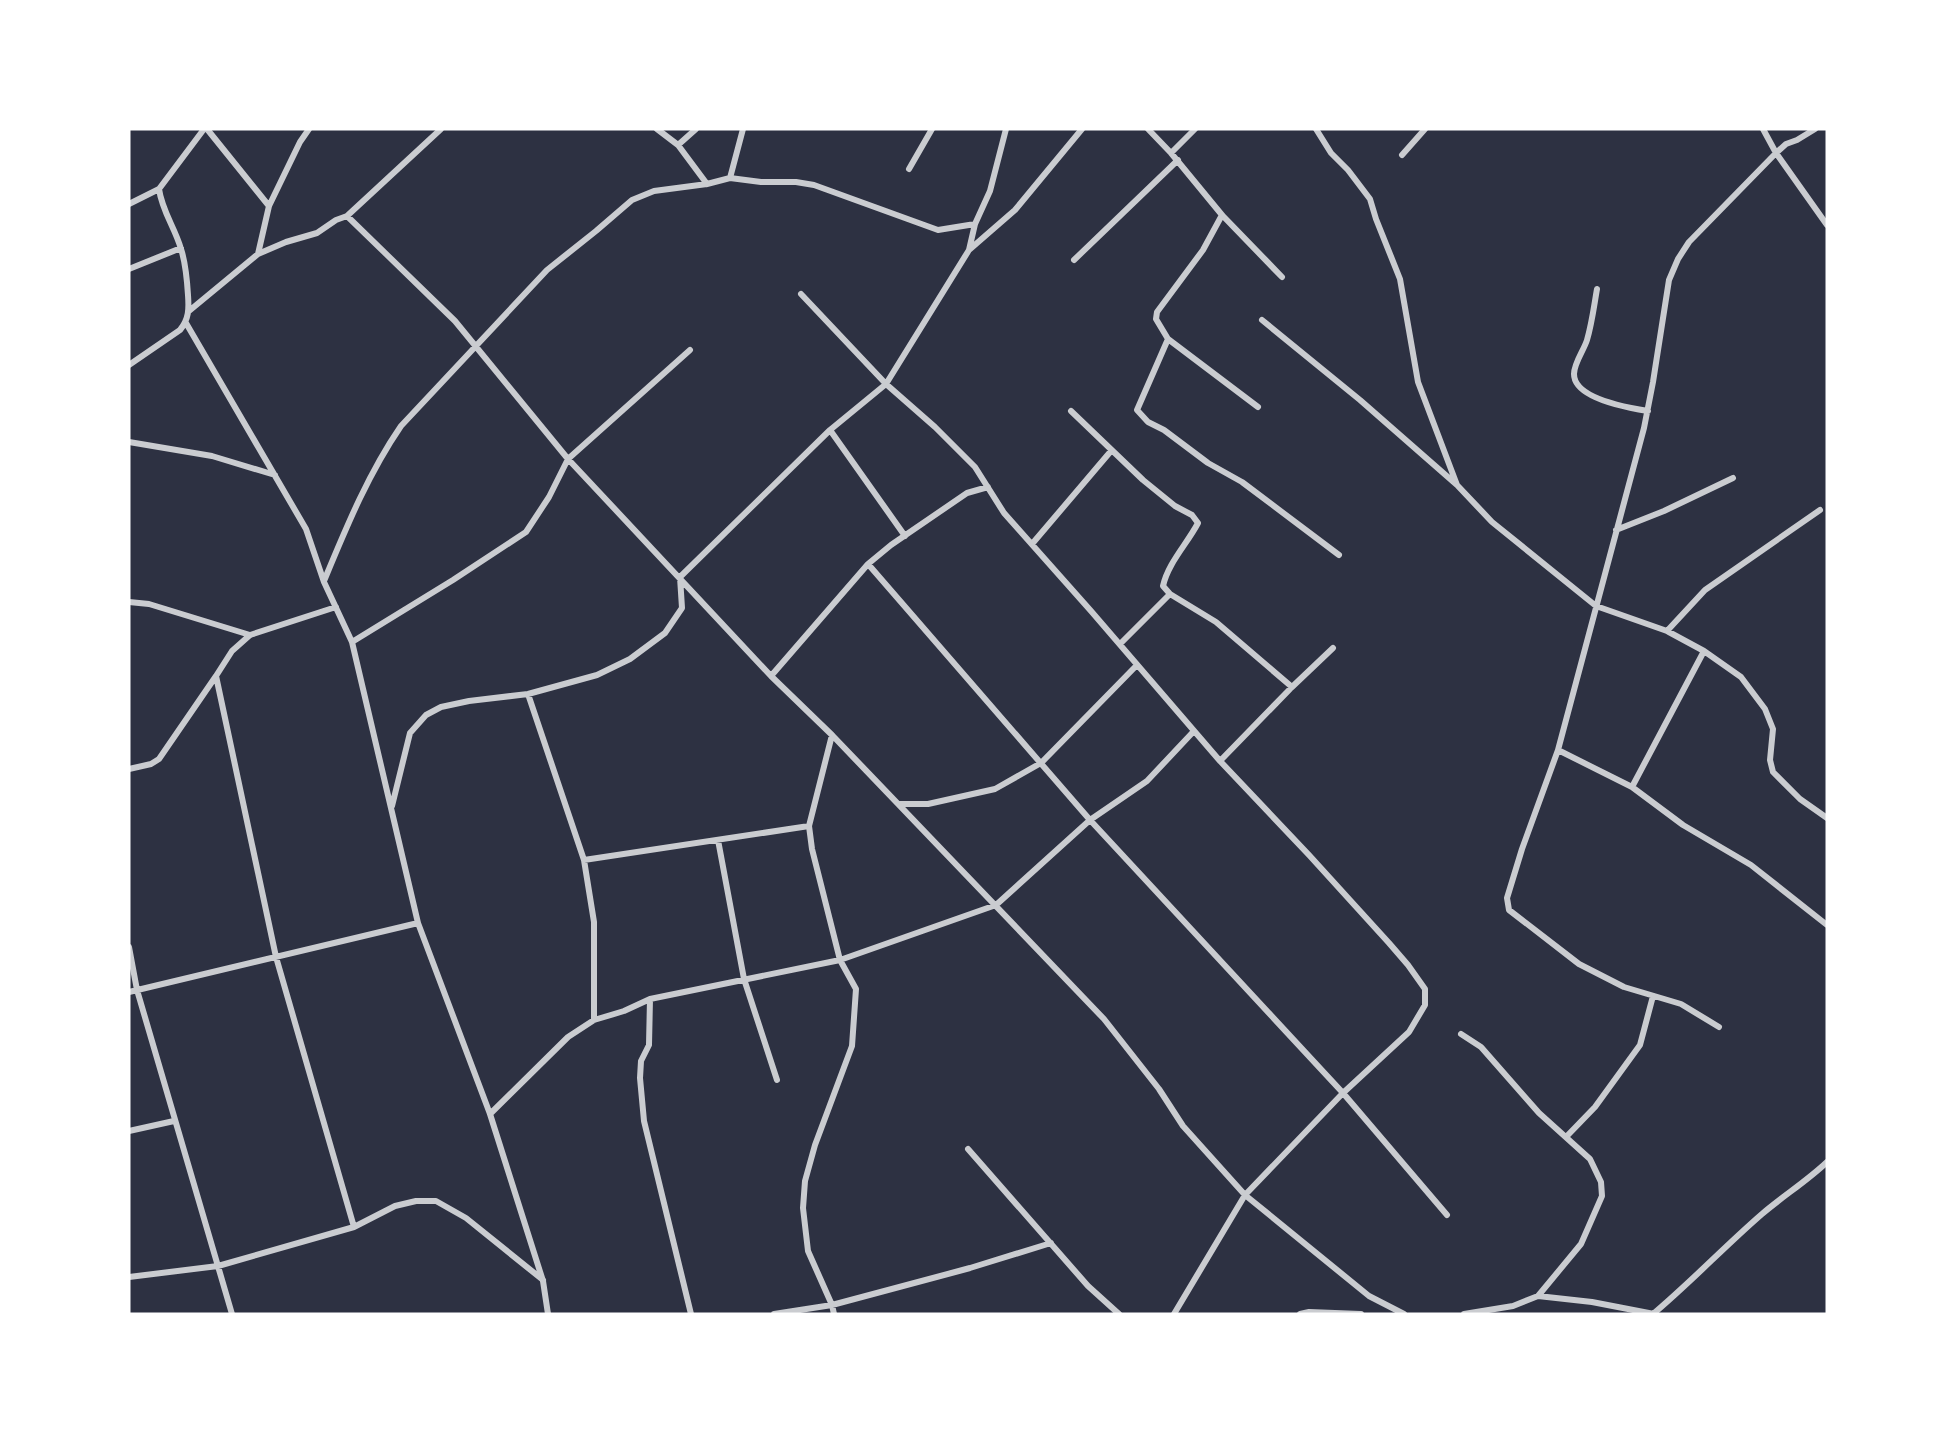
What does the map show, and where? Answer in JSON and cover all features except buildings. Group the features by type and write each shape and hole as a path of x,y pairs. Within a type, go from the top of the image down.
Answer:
{"street":[{"path":"129,204 159,189 206,129 269,206"},
{"path":"258,254 269,206 300,142 309,129"},
{"path":"189,311 258,254 286,242 317,233 336,220 347,216 441,129"},
{"path":"657,129 678,145 707,184"},
{"path":"678,145 696,129"},
{"path":"730,178 743,129"},
{"path":"909,169 932,129"},
{"path":"969,250 975,224 990,191 1006,129"},
{"path":"391,810 410,733 426,715 441,707 528,694 597,675 630,659 665,633 682,608 680,577 830,430 886,384 969,250 1015,210 1082,129"},
{"path":"1148,129 1178,160 1222,215 1281,277"},
{"path":"1171,153 1196,129"},
{"path":"1316,129 1331,153 1348,170 1370,199 1400,279 1418,382 1457,485"},
{"path":"1402,155 1425,129"},
{"path":"1763,129 1776,153 1827,225"},
{"path":"1719,1027 1681,1004 1624,987 1579,964 1509,910 1507,898 1558,750 1648,411 1669,280 1678,259 1689,242 1786,144 1815,129"},
{"path":"1074,260 1178,160"},
{"path":"324,582 350,519 387,446 401,426 546,270 632,200 654,191 707,184 730,178 761,182 780,181 814,185 938,230 975,224"},
{"path":"129,365 180,330 186,323 189,311 187,274 181,248 160,200 159,189"},
{"path":"1222,215 1203,250 1157,312 1156,319 1168,339 1257,407"},
{"path":"347,216 455,321 568,459 771,676 899,804 1104,1019 1159,1089 1183,1126 1245,1195 1369,1296 1404,1314"},
{"path":"129,269 181,248"},
{"path":"1597,289 1587,340 1574,373 1576,382 1579,389 1620,406 1648,411"},
{"path":"801,294 886,384 975,467 1004,513 1220,761 1381,934 1425,989 1425,1005 1409,1032 1343,1093 1245,1195 1174,1314"},
{"path":"1262,320 1360,400 1457,485 1492,522 1596,606 1667,631 1704,651 1741,677 1765,709 1773,729 1770,760 1773,772 1800,799 1827,818"},
{"path":"186,323 306,529 324,582 352,642 418,923 490,1114 543,1281 548,1314"},
{"path":"1168,339 1137,410 1148,422 1164,430 1208,463 1242,482 1339,555"},
{"path":"352,642 526,532 549,497 568,459 690,350"},
{"path":"1071,411 1151,487 1174,506 1192,514 1198,523 1166,575 1163,586 1170,594 1216,622 1292,687"},
{"path":"830,430 904,536"},
{"path":"129,442 212,456 276,475"},
{"path":"1032,544 1111,451"},
{"path":"1616,530 1733,478"},
{"path":"771,676 868,564 967,493 988,487"},
{"path":"1667,631 1706,590 1820,510"},
{"path":"868,564 1090,820 1343,1093 1447,1215"},
{"path":"1120,644 1170,594"},
{"path":"129,602 149,604 250,635"},
{"path":"129,769 151,764 159,759 232,651 250,635 336,607"},
{"path":"1220,761 1333,648"},
{"path":"1632,787 1704,651"},
{"path":"899,804 928,804 995,789 1041,763 1137,665"},
{"path":"216,676 276,957 354,1227"},
{"path":"528,694 584,860 594,922 594,1020"},
{"path":"490,1114 568,1037 594,1020 624,1011 650,999 840,960 996,905 1090,820 1147,781 1194,731"},
{"path":"832,735 809,826 812,849 840,960 856,989 852,1046 815,1145 805,1180 803,1208 808,1251 834,1314"},
{"path":"1558,750 1632,787 1683,825 1751,865 1827,925"},
{"path":"584,860 809,826"},
{"path":"718,840 744,979 777,1080"},
{"path":"129,992 418,923"},
{"path":"129,947 137,990 232,1314"},
{"path":"1566,1137 1595,1107 1640,1045 1653,996"},
{"path":"650,999 649,1046 641,1061 640,1078 644,1121 691,1314"},
{"path":"1461,1034 1481,1047 1539,1113 1590,1159 1601,1182 1602,1196 1581,1244 1538,1296"},
{"path":"129,1131 174,1121"},
{"path":"968,1149 1088,1286 1119,1314"},
{"path":"1464,1314 1513,1306 1538,1296 1592,1302 1653,1314 1681,1291 1763,1214 1827,1162"},
{"path":"129,1277 218,1266 354,1227 395,1206 416,1201 436,1201 466,1218 543,1281"},
{"path":"774,1314 832,1305 970,1268 1051,1243"},
{"path":"1300,1314 1309,1312 1361,1314"}]}
